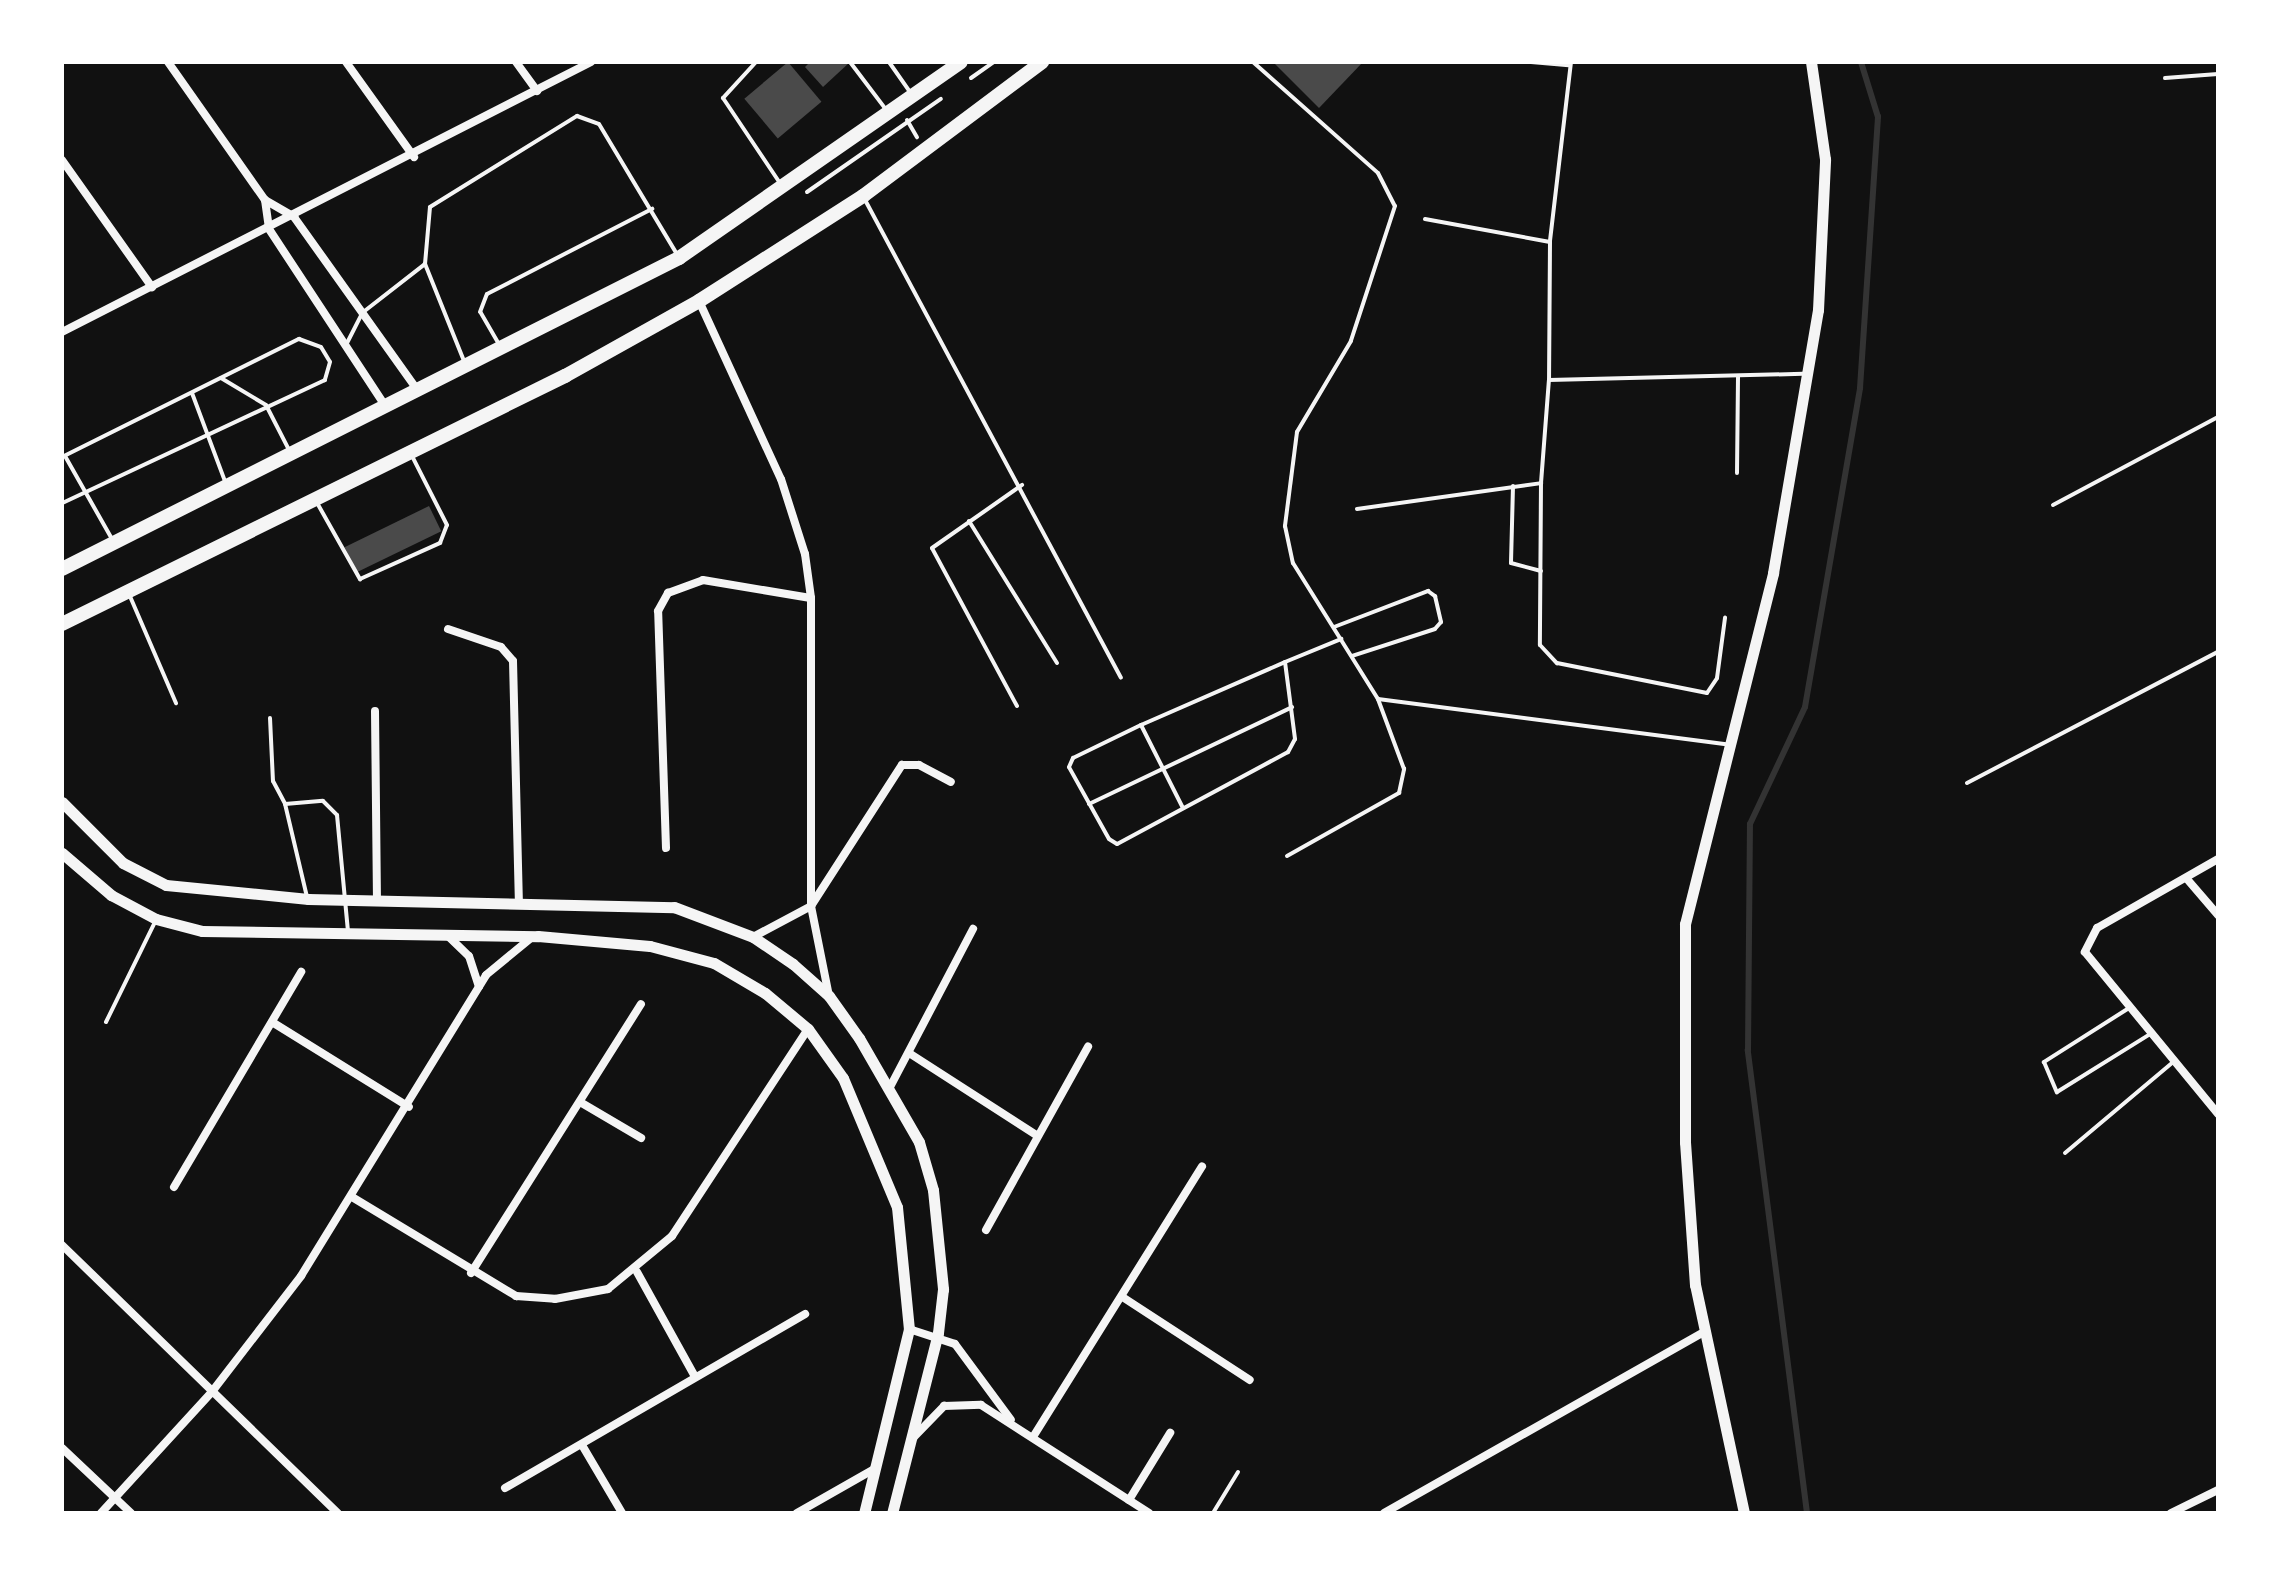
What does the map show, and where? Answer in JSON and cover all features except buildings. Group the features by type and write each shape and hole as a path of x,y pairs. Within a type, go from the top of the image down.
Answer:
{"main road":[{"path":"62,569 679,258 786,190 961,62"},
{"path":"62,624 410,453 699,301 863,196 926,152 1042,62"}],"street":[{"path":"168,62 265,200 294,217 418,391"},
{"path":"346,62 414,157"},
{"path":"516,62 537,91"},
{"path":"62,332 414,157 591,62"},
{"path":"1744,1513 1701,1334 1685,1142 1685,924 1726,744 1773,573 1806,374 1825,232 1825,159 1811,62"},
{"path":"62,160 152,287"},
{"path":"265,200 269,229 386,407"},
{"path":"699,301 795,515 811,598 811,906 829,996"},
{"path":"666,848 658,611 668,593 703,580 811,598"},
{"path":"448,629 509,653 519,899"},
{"path":"375,711 377,902"},
{"path":"753,937 811,906 902,765 919,765 951,782"},
{"path":"62,802 123,863 166,885 308,899 377,902 519,899 674,907 753,937 829,996 889,1089 933,1190 943,1289 938,1333 892,1513"},
{"path":"62,853 111,895 156,919 202,931 538,936 650,946 714,963 808,1029 843,1078 892,1193 908,1272 909,1329 878,1467 864,1513"},
{"path":"2218,859 2088,940 2090,962 2218,1114"},
{"path":"2187,879 2218,915"},
{"path":"889,1089 973,929"},
{"path":"444,934 469,956 479,987"},
{"path":"101,1513 211,1393 352,1197 479,987 503,955 538,936"},
{"path":"174,1187 301,972"},
{"path":"471,1273 641,1004"},
{"path":"272,1022 409,1107"},
{"path":"352,1197 471,1273 516,1296 555,1299 608,1289 637,1272 704,1192 808,1029"},
{"path":"986,1230 1088,1047"},
{"path":"909,1053 1038,1136"},
{"path":"580,1102 641,1138"},
{"path":"1033,1437 1124,1298 1202,1167"},
{"path":"62,1245 338,1513"},
{"path":"637,1272 694,1375"},
{"path":"1124,1298 1250,1380"},
{"path":"505,1488 582,1445 694,1375 805,1314"},
{"path":"909,1329 938,1333 971,1361 1011,1421"},
{"path":"1384,1513 1701,1334"},
{"path":"913,1438 957,1402 1011,1421 1149,1513"},
{"path":"1129,1500 1170,1433"},
{"path":"582,1445 622,1513"},
{"path":"62,1448 131,1513"},
{"path":"797,1513 878,1467"},
{"path":"2171,1513 2218,1490"}],"lane":[{"path":"756,62 723,98 786,190"},
{"path":"850,62 895,110"},
{"path":"889,62 913,95"},
{"path":"1253,62 1378,173 1395,206 1351,341 1297,432 1287,492 1293,563 1378,699 1404,769 1399,793 1287,856"},
{"path":"1531,62 1570,64 1550,242 1549,380 1541,483 1540,645 1557,663 1707,693 1717,678 1725,618"},
{"path":"2165,78 2218,74"},
{"path":"466,367 425,264 424,220 440,196 577,116 599,124 679,258"},
{"path":"863,196 1022,485 1121,678"},
{"path":"501,349 480,312 487,294 652,209"},
{"path":"1425,219 1550,242"},
{"path":"346,345 362,313 425,264"},
{"path":"62,503 85,492 208,433 266,405 325,380 331,369 321,347 299,339 64,456 85,492 115,543"},
{"path":"1549,380 1806,374"},
{"path":"1737,473 1738,376"},
{"path":"221,378 266,405 291,455"},
{"path":"192,393 227,487"},
{"path":"2053,505 2218,417"},
{"path":"315,499 360,579 440,543 447,525 410,453"},
{"path":"1357,509 1541,483"},
{"path":"1017,706 932,553 934,543 1022,485"},
{"path":"1513,486 1511,563 1541,571"},
{"path":"969,521 1057,663"},
{"path":"1334,627 1428,591 1435,596 1441,622 1435,629 1352,656"},
{"path":"128,592 176,703"},
{"path":"1285,662 1295,739 1288,752 1117,844 1089,804 1069,762 1141,725 1285,662 1341,639"},
{"path":"1967,783 2218,652"},
{"path":"1378,699 1726,744"},
{"path":"1089,804 1292,707"},
{"path":"270,718 271,770 285,804 308,899"},
{"path":"1141,725 1184,809"},
{"path":"285,804 323,801 335,808 348,900 348,934"},
{"path":"106,1022 156,919"},
{"path":"2129,1008 2044,1062 2057,1092 2150,1034"},
{"path":"2065,1153 2174,1061"}],"path":[{"path":"895,110 926,152"},
{"path":"1213,1513 1238,1472"}],"waterway":[{"path":"1807,1513 1748,1050 1750,824 1805,707 1860,388 1878,117 1861,62"}]}
